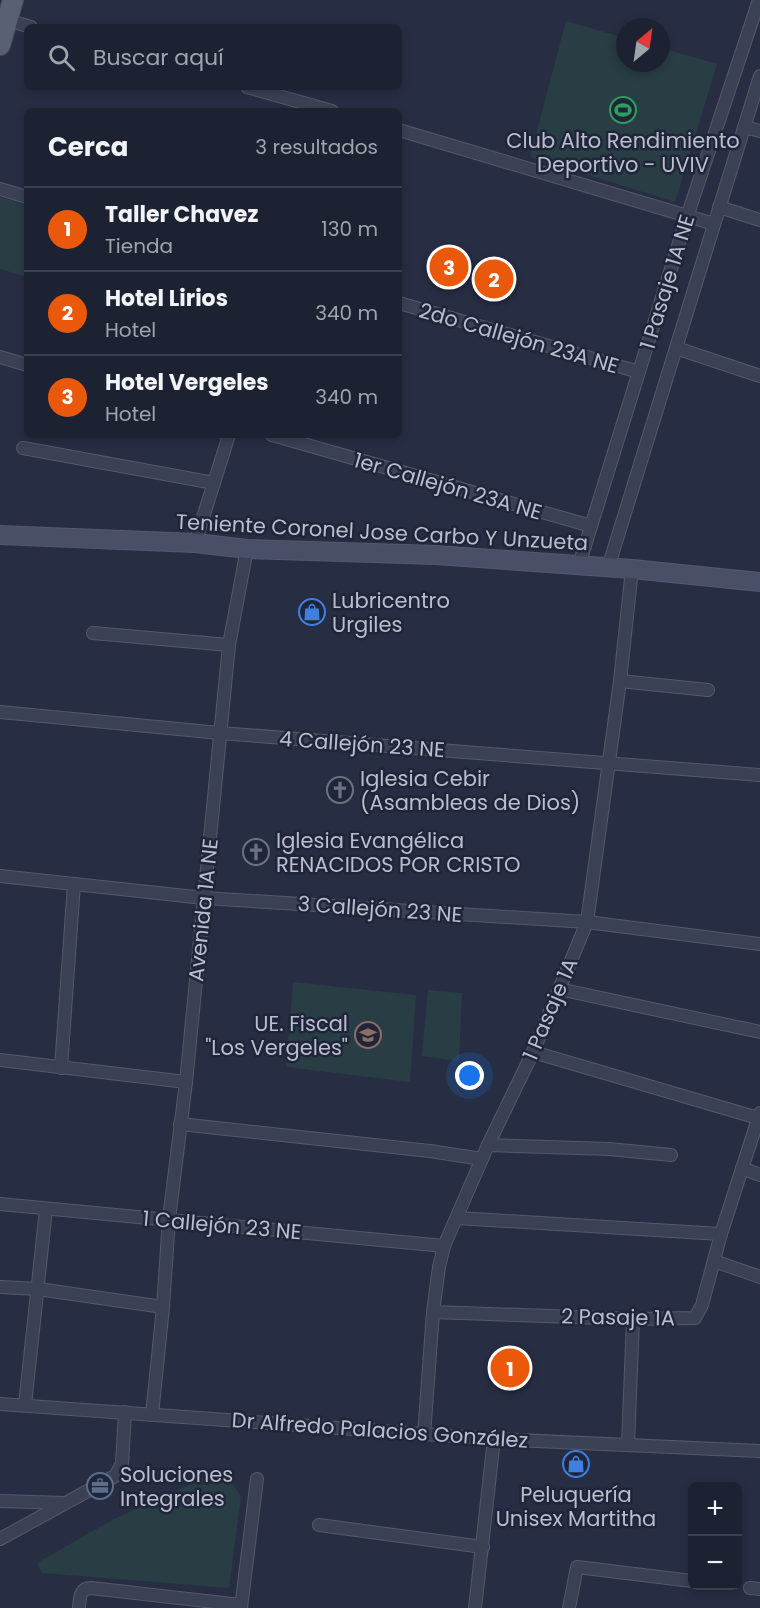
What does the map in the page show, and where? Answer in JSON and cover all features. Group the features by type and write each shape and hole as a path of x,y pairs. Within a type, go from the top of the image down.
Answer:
{"main road":[{"path":"0,45 13,0"}],"street":[{"name":"1 Pasaje 1A NE","path":"579,565 687,217 759,0"},
{"path":"8,20 24,25"},
{"name":"1 Pasaje 1A NE","path":"608,568 760,76"},
{"path":"257,90 319,108"},
{"path":"744,127 760,131"},
{"path":"402,131 714,224"},
{"path":"0,189 24,196"},
{"path":"719,207 760,220"},
{"name":"2do Callejón 23A NE","path":"402,304 639,372"},
{"path":"676,348 760,376"},
{"path":"0,357 24,364"},
{"path":"195,543 228,438"},
{"name":"1er Callejón 23A NE","path":"283,438 591,526"},
{"path":"23,448 214,483"},
{"name":"Teniente Coronel Jose Carbo Y Unzueta","path":"0,535 195,543 247,549 436,555 632,569 760,582"},
{"name":"Avenida 1A NE","path":"152,1415 169,1219 186,1082 229,645 247,549"},
{"name":"1 Pasaje 1A","path":"424,1435 433,1312 444,1246 488,1145 533,1052 587,922 607,762 620,681 632,569"},
{"path":"93,633 229,645"},
{"path":"620,681 708,690"},
{"name":"4 Callejón 23 NE","path":"0,712 220,733 760,775"},
{"name":"3 Callejón 23 NE","path":"0,876 204,898 587,922 760,944"},
{"path":"61,1068 74,884"},
{"path":"559,989 760,1032"},
{"path":"533,1052 759,1115"},
{"path":"0,1060 186,1082"},
{"name":"2 Pasaje 1A","path":"433,1312 633,1319 695,1318 701,1309 721,1234 759,1115"},
{"path":"180,1124 430,1151 482,1159"},
{"path":"488,1145 609,1149 671,1155"},
{"path":"742,1168 760,1174"},
{"name":"1 Callejón 23 NE","path":"0,1204 444,1246"},
{"path":"25,1405 46,1209"},
{"path":"457,1218 721,1234"},
{"path":"714,1261 760,1277"},
{"path":"0,1287 38,1289 163,1307"},
{"path":"628,1444 633,1319"},
{"name":"Dr Alfredo Palacios González","path":"0,1404 424,1435 760,1451"},
{"path":"0,1539 110,1480 120,1470 124,1412"},
{"path":"475,1608 494,1439"},
{"path":"79,1608 81,1592 87,1588 156,1594 241,1607 257,1479"},
{"path":"0,1501 65,1503"},
{"path":"319,1525 483,1547"},
{"path":"569,1608 576,1566 688,1580"},
{"path":"154,1608 156,1594"}],"shaded area":[{"name":"Club Alto Rendimiento Deportivo - UVIV","path":"566,21 616,35 616,72 670,72 670,51 717,64 675,202 530,157"},
{"path":"0,197 24,204 24,276 0,269"},
{"path":"293,982 416,995 410,1082 286,1067"},
{"path":"428,990 462,993 459,1061 422,1056"},
{"path":"230,1466 230,1481 241,1496 229,1588 42,1573 37,1563 114,1519"}],"place":[{"name":"Club Alto Rendimiento Deportivo - UVIV","path":"623,110"},
{"name":"Hotel Vergeles","path":"449,267"},
{"name":"Hotel Lirios","path":"494,279"},
{"name":"Lubricentro Urgiles","path":"312,612"},
{"name":"Iglesia Cebir (Asambleas de Dios)","path":"340,790"},
{"name":"Iglesia Evangélica RENACIDOS POR CRISTO","path":"256,852"},
{"name":"UE. Fiscal \"Los Vergeles\"","path":"368,1035"},
{"name":"Taller Chavez","path":"510,1368"},
{"name":"Peluquería Unisex Martitha","path":"576,1464"},
{"name":"Soluciones Integrales","path":"100,1486"}]}
